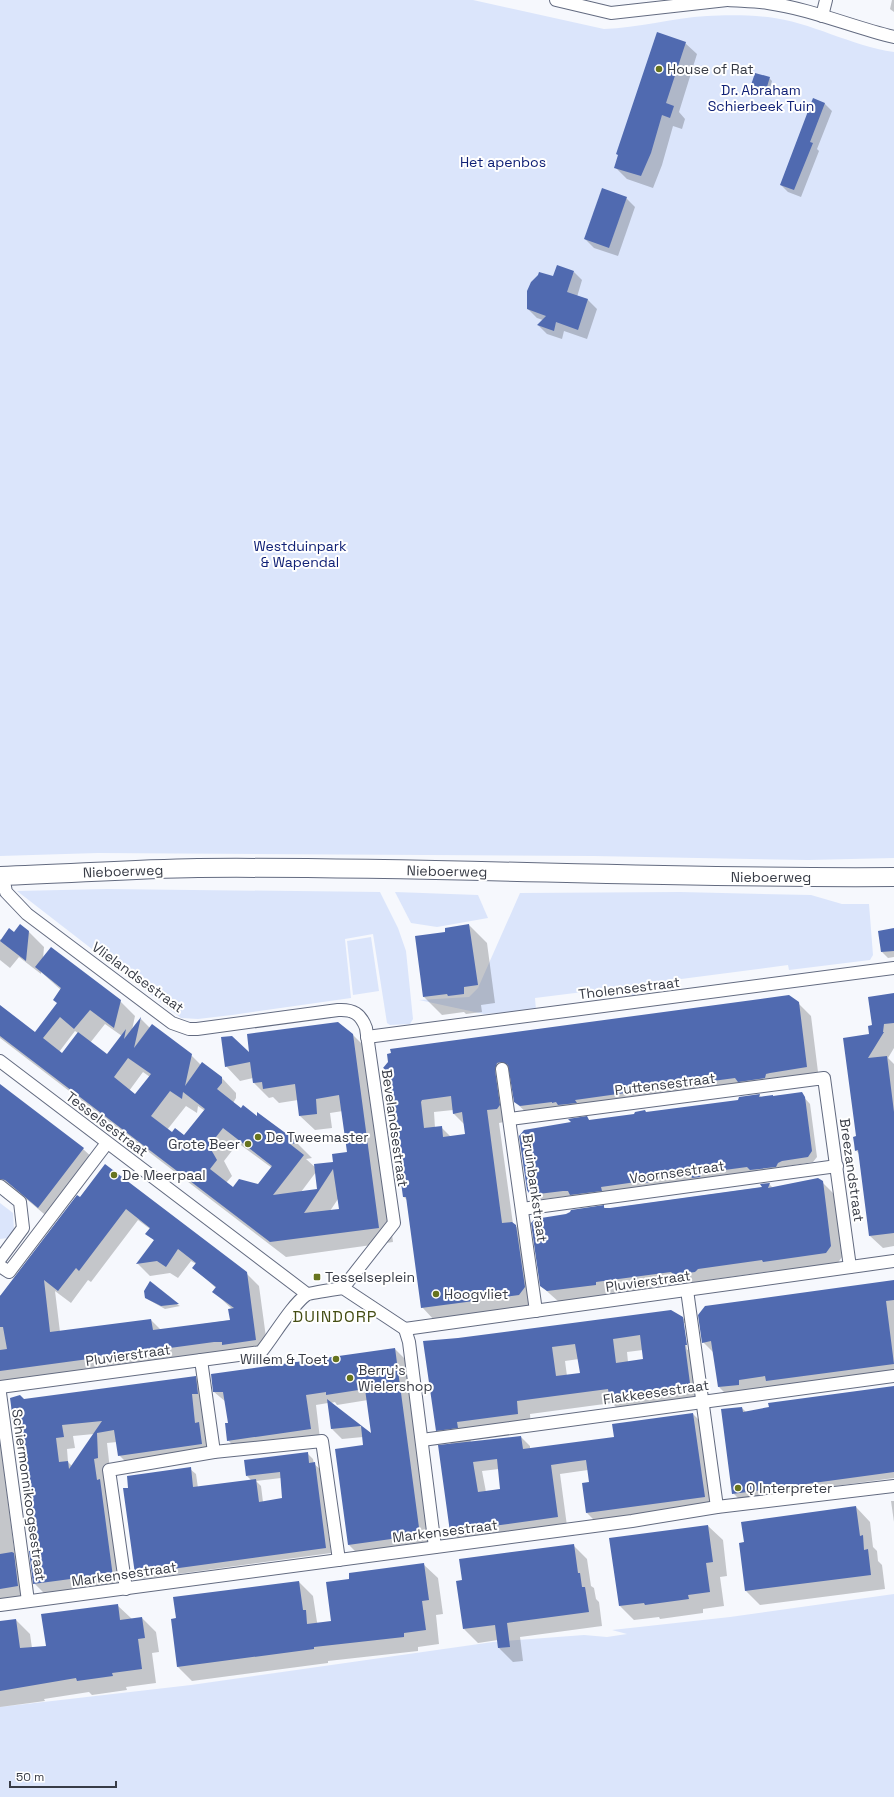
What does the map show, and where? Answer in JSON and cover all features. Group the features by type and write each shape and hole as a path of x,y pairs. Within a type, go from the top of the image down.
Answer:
{"street":[{"path":"556,0 611,13 629,6 727,0 768,2 894,37"},
{"path":"822,16 826,0"},
{"name":"Nieboerweg","path":"2,876 197,868 507,872 766,878 894,877"},
{"name":"Vlielandsestraat","path":"2,876 6,892 27,914 172,1023 189,1029 196,1029 348,1010 359,1015 364,1021 367,1037"},
{"name":"Tholensestraat","path":"367,1037 894,968"},
{"name":"Bevelandsestraat","path":"343,1288 394,1223 367,1037"},
{"name":"Tesselsestraat","path":"0,1060 253,1255 307,1294"},
{"name":"Bruinbankstraat","path":"502,1069 536,1311"},
{"name":"Puttensestraat","path":"510,1119 824,1078"},
{"name":"Breezandstraat","path":"824,1078 850,1267"},
{"path":"0,1266 9,1272 107,1143"},
{"name":"Voornsestraat","path":"522,1209 837,1166"},
{"path":"0,1186 20,1202 23,1228 0,1259"},
{"name":"Pluvierstraat","path":"405,1329 894,1261"},
{"path":"307,1294 343,1288 405,1329 409,1342 435,1547"},
{"path":"687,1290 718,1507"},
{"name":"Pluvierstraat","path":"0,1387 261,1352 288,1315 307,1294"},
{"path":"201,1360 214,1452"},
{"name":"Flakkeesestraat","path":"422,1440 894,1376"},
{"name":"Schiermonnikoogsestraat","path":"0,1393 28,1601"},
{"path":"126,1589 109,1470 214,1452 322,1441 339,1560"},
{"name":"Markensestraat","path":"0,1605 632,1521 718,1507 894,1486"}],"green space":[{"name":"Westduinpark & Wapendal","path":"0,0 473,0 604,29 630,27 694,17 722,15 753,16 768,17 800,24 862,45 894,52 894,858 808,860 593,856 98,853 0,856"},
{"path":"107,889 380,892 398,928 406,951 413,1019 410,1024 390,1025 387,1023 373,934 345,939 351,998 198,1019 181,1018 17,891"},
{"path":"395,892 478,895 488,918 437,927 411,923"},
{"path":"680,892 811,895 842,904 869,904 873,955 870,960 789,970 788,965 635,985 636,996 632,997 631,986 535,998 536,1010 484,1014 419,1000 469,997 478,988 520,893"},
{"path":"371,937 379,991 353,995 347,941"},
{"path":"0,1203 13,1213 14,1230 8,1238 0,1239"},
{"path":"894,1594 894,1797 0,1797 0,1707 191,1685 493,1642 584,1635 607,1637 627,1634 612,1630 730,1617"}],"building":[{"path":"657,32 686,42 666,103 674,106 670,118 662,115 651,153 641,176 614,168 618,155 616,154"},
{"path":"755,73 770,77 766,90 751,85"},
{"path":"813,98 825,103 810,142 813,143 794,190 780,185"},
{"path":"602,188 627,197 609,248 584,239"},
{"path":"557,265 574,271 567,292 588,299 578,330 556,322 554,331 537,325 546,316 527,309 527,291 531,282 539,272 553,276"},
{"path":"20,924 29,931 26,961 0,941 9,928 14,932"},
{"path":"469,924 478,985 464,987 464,994 448,996 447,994 423,997 415,936 445,932 445,928"},
{"path":"894,928 894,951 881,952 878,931"},
{"path":"51,947 121,1000 114,1028 90,1010 74,1029 60,1017 43,1038 62,1053 78,1032 107,1054 126,1029 124,1039 141,1017 134,1048 152,1024 192,1054 185,1086 202,1062 222,1077 222,1083 217,1089 241,1108 243,1105 257,1116 257,1112 299,1143 290,1144 304,1155 273,1195 317,1189 314,1164 333,1162 332,1154 347,1152 339,1095 316,1099 317,1114 299,1116 295,1084 263,1089 262,1082 253,1083 250,1062 225,1067 221,1037 232,1036 249,1052 247,1034 338,1022 353,1034 379,1228 270,1242 0,1036 0,1005 35,1032 57,1003 53,1000 61,988 35,967","holes":["128,1058 151,1074 135,1094 114,1077","170,1091 182,1099 183,1092 205,1109 184,1135 175,1128 172,1132 151,1116","223,1128 272,1166 258,1184 239,1179 233,1187 210,1169 217,1160 209,1146","333,1169 339,1209 304,1213"]},
{"path":"894,993 894,1023 884,1024 884,1032 868,1058 887,1056 894,1112 894,1233 869,1236 858,1150 855,1151 853,1137 856,1136 843,1038 869,1034 868,1026 872,1025 868,997"},
{"path":"789,995 799,1002 807,1067 770,1073 766,1074 765,1078 738,1082 735,1078 575,1100 577,1103 558,1105 556,1102 552,1102 520,1106 514,1102 508,1065 501,1062 497,1063 495,1070 500,1105 497,1109 487,1110 502,1223 512,1222 516,1225 525,1287 519,1295 421,1308 406,1197 403,1197 398,1161 400,1161 388,1072 383,1068 388,1062 387,1054 391,1053 390,1049","holes":["451,1096 453,1114 462,1112 465,1134 443,1137 442,1126 424,1128 421,1102 422,1100"]},
{"path":"0,1084 84,1148 38,1208 5,1180 0,1179"},
{"path":"802,1092 805,1097 812,1151 808,1157 782,1161 778,1163 776,1167 750,1170 747,1167 702,1173 700,1177 692,1178 690,1174 655,1179 654,1181 645,1183 643,1181 601,1187 602,1191 570,1195 568,1191 563,1191 530,1195 527,1190 519,1136 524,1130 571,1122 568,1119 587,1116 589,1120 634,1114 635,1112 645,1110 646,1112 738,1100 739,1097 760,1094 759,1097"},
{"path":"105,1164 247,1272 256,1340 222,1345 222,1342 214,1342 0,1371 0,1350 7,1349 3,1327 0,1327 0,1296 77,1195 80,1197","holes":["126,1209 150,1228 145,1234 154,1240 136,1264 157,1261 166,1267 178,1249 196,1263 192,1268 216,1287 212,1292 234,1308 228,1309 230,1320 153,1330 151,1319 50,1332 44,1280 58,1291 76,1268 79,1271"]},
{"path":"818,1178 823,1181 831,1246 826,1253 698,1269 695,1272 674,1275 671,1272 596,1282 596,1285 547,1291 540,1286 531,1223 535,1219 566,1214 571,1210 604,1205 604,1208 610,1208 762,1187 760,1184 770,1183 768,1188"},
{"path":"894,1280 894,1300 886,1301 894,1364 766,1381 765,1376 739,1380 739,1385 718,1387 711,1341 702,1343 698,1315 705,1306"},
{"path":"150,1281 179,1304 161,1306 145,1298 144,1291"},
{"path":"671,1310 683,1317 691,1391 610,1402 608,1389 517,1401 518,1414 457,1422 458,1428 436,1431 423,1341 458,1338","holes":["640,1335 643,1359 616,1363 613,1339","575,1344 580,1373 556,1376 552,1347"]},
{"path":"395,1348 420,1535 348,1545 335,1449 363,1445 361,1426 331,1429 327,1399 371,1433 365,1389 326,1395 326,1392 306,1395 311,1429 227,1441 225,1423 228,1423 223,1392 213,1392 211,1374"},
{"path":"196,1376 198,1394 192,1394 195,1423 199,1422 202,1444 118,1456 114,1430 97,1433 98,1458 94,1459 97,1480 100,1479 113,1577 94,1579 93,1576 33,1584 29,1551 37,1550 35,1532 19,1419 13,1420 10,1398 20,1395 24,1399","holes":["102,1421 69,1469 68,1461 59,1462 56,1438 64,1437 62,1425"]},
{"path":"894,1386 894,1472 732,1494 721,1409 742,1407 743,1412 769,1407 768,1403"},
{"path":"693,1413 705,1497 586,1513 582,1483 589,1482 586,1460 571,1462 551,1465 558,1517 450,1532 438,1445 521,1436 523,1449 614,1437 612,1424","holes":["497,1459 500,1489 478,1492 473,1462"]},
{"path":"308,1452 309,1463 315,1462 326,1548 135,1574 123,1488 128,1488 127,1476 191,1467 193,1487 256,1479 259,1502 282,1498 280,1472 246,1476 244,1460"},
{"path":"856,1506 860,1536 863,1535 864,1550 868,1549 871,1575 745,1591 739,1543 744,1542 741,1522"},
{"path":"708,1525 713,1562 706,1563 710,1592 688,1595 689,1599 645,1605 644,1603 619,1606 609,1538"},
{"path":"574,1544 578,1573 580,1573 582,1587 585,1587 589,1612 507,1623 510,1647 498,1648 495,1625 463,1629 456,1581 462,1580 459,1559"},
{"path":"14,1553 18,1586 0,1589 0,1554"},
{"path":"424,1563 429,1600 422,1601 426,1630 404,1633 404,1637 314,1647 314,1649 177,1667 171,1619 176,1618 173,1597 299,1581 303,1610 306,1610 307,1624 331,1621 326,1582 349,1579 349,1573"},
{"path":"118,1604 120,1620 142,1617 145,1638 138,1639 142,1669 112,1673 113,1676 77,1681 76,1678 0,1691 0,1621 16,1619 20,1648 46,1646 41,1614"}],"place":[{"name":"House of Rat","path":"659,69"},
{"name":"De Tweemaster","path":"258,1137"},
{"name":"Grote Beer","path":"248,1144"},
{"name":"De Meerpaal","path":"114,1175"},
{"name":"Tesselseplein","path":"317,1277"},
{"name":"Hoogvliet","path":"436,1294"},
{"name":"Willem & Toet","path":"336,1359"},
{"name":"Berry's Wielershop","path":"350,1378"},
{"name":"Q Interpreter","path":"738,1488"}],"district":[{"name":"DUINDORP","path":"335,1316"}],"park label":[{"name":"Dr. Abraham Schierbeek Tuin","path":"761,98"},
{"name":"Het apenbos","path":"503,162"}]}
